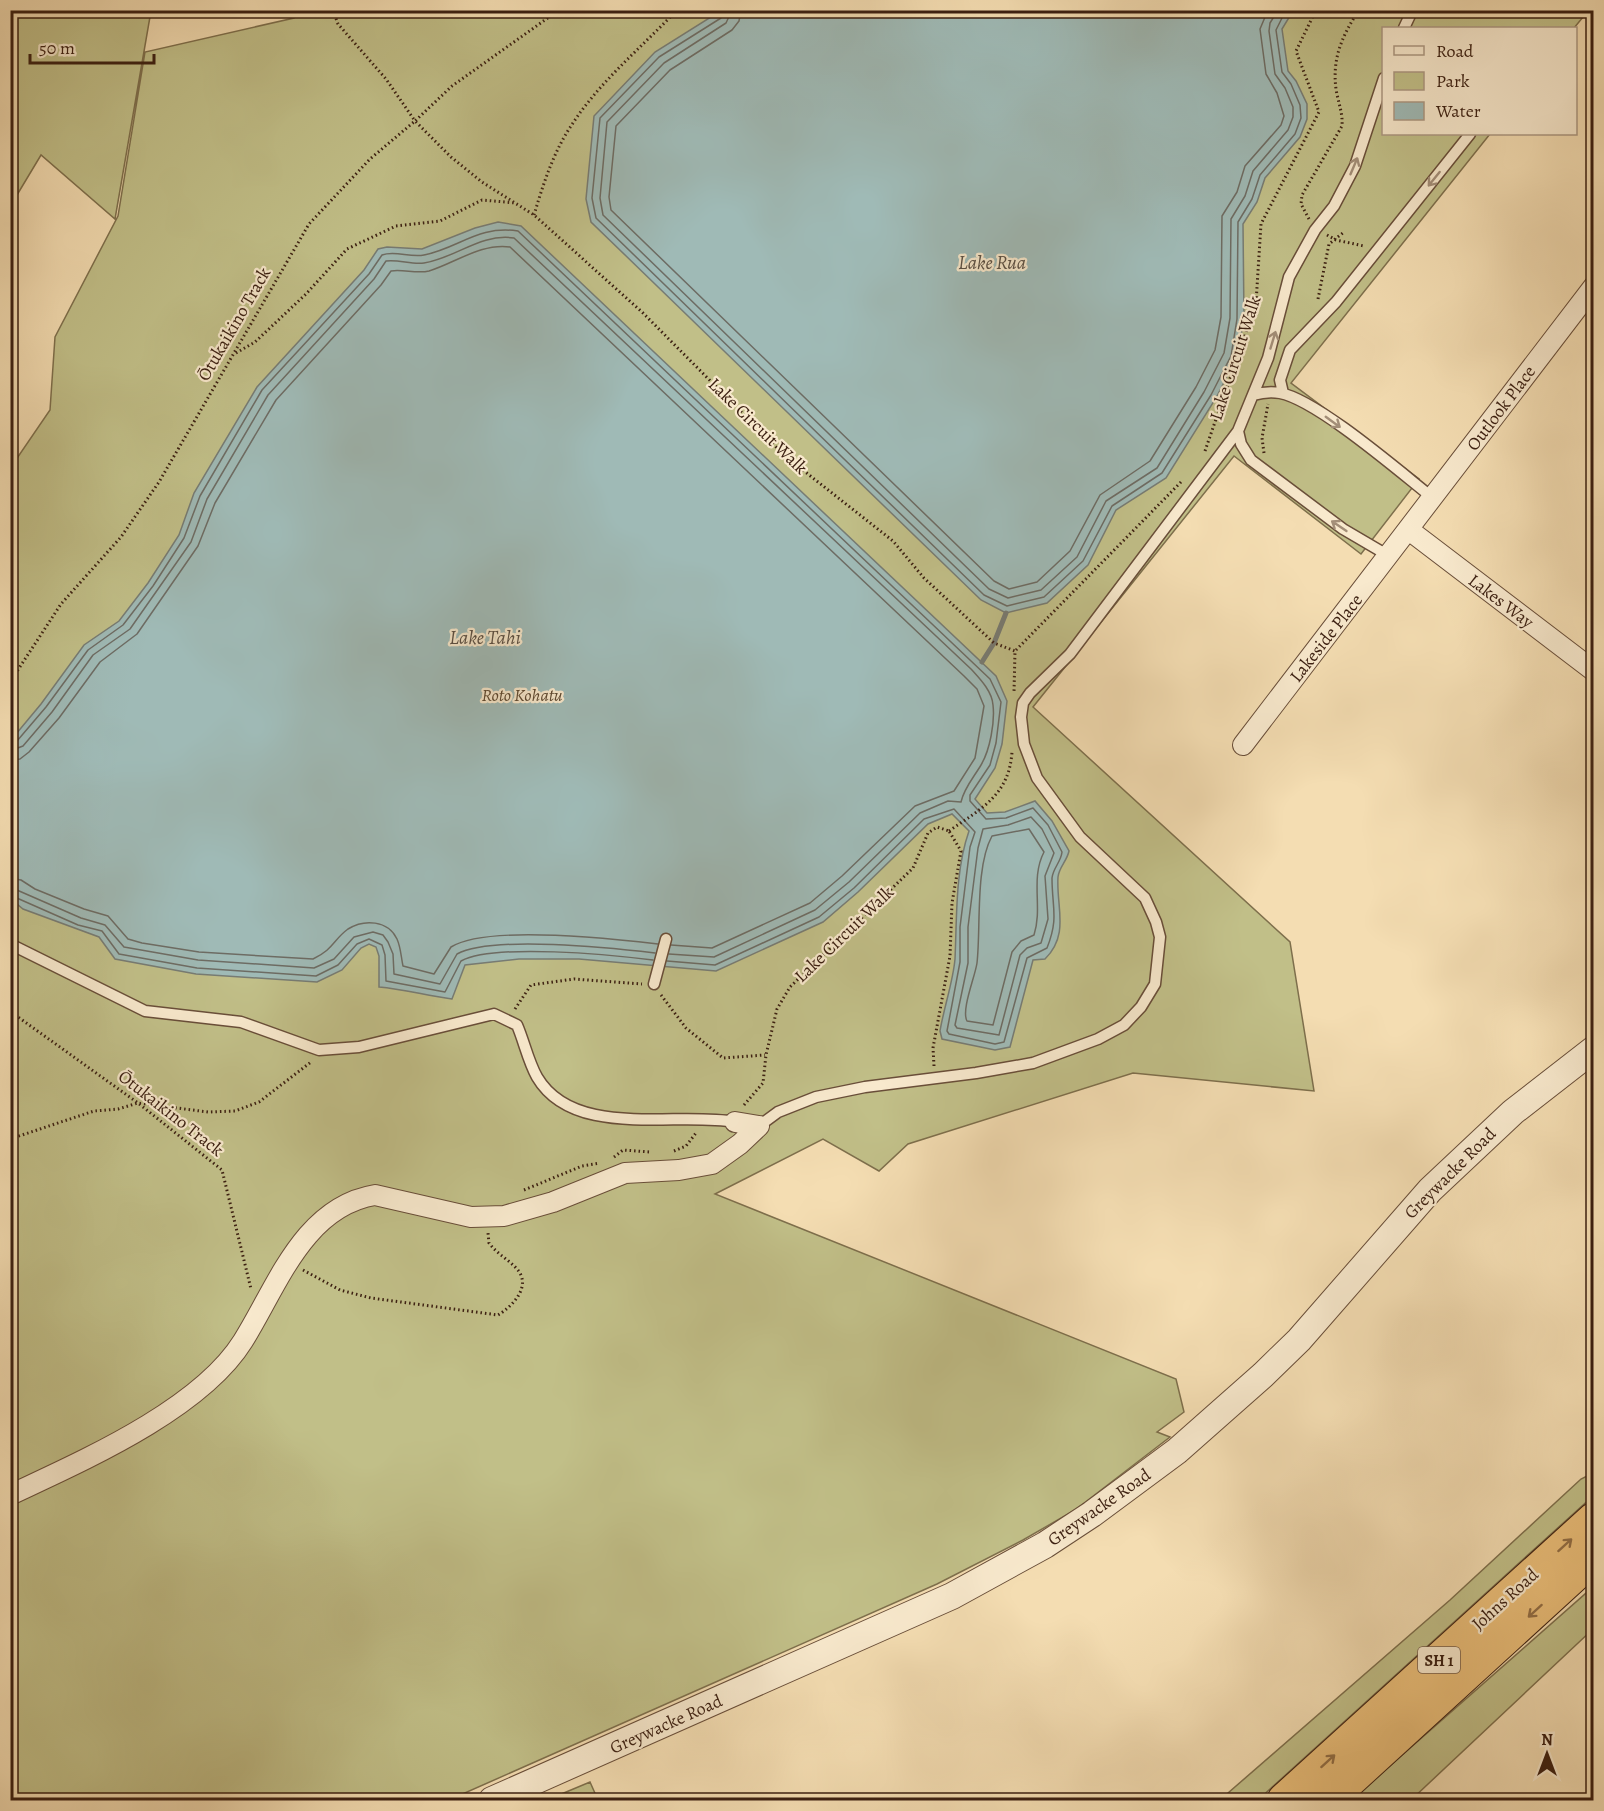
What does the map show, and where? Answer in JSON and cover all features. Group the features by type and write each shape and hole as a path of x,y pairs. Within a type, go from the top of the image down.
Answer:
{"highway":[{"name":"Johns Road","path":"1284,1800 1593,1519"},
{"name":"Johns Road","path":"1328,1800 1593,1557"}],"street":[{"name":"Outlook Place","path":"1409,530 1593,286"},
{"name":"Lakeside Place","path":"1242,745 1409,530"},
{"name":"Lakes Way","path":"1409,530 1593,671"},
{"name":"Greywacke Road","path":"492,1800 952,1596 1045,1545 1092,1514 1177,1451 1263,1375 1299,1340 1430,1190 1514,1112 1593,1049"},
{"path":"735,1122 759,1126"},
{"path":"10,1495 116,1442 179,1404 230,1359 243,1341 288,1262 312,1230 339,1209 362,1197 375,1195 397,1198 471,1217 504,1216 553,1202 625,1173 679,1170 712,1164 726,1156 759,1126"}],"lane":[{"path":"1404,27 1412,11"},
{"path":"759,1126 778,1112 816,1097 865,1087 1034,1063 1098,1039 1124,1025 1141,1007 1155,984 1160,937 1145,898 1080,837 1052,801 1029,762 1021,717 1023,704 1030,693 1070,654 1238,431 1276,331 1289,277 1350,176 1368,130 1382,81"},
{"path":"1282,393 1280,380 1290,350 1336,302 1469,135"},
{"path":"1253,395 1265,392 1282,393 1312,408 1433,498"},
{"path":"1238,431 1241,444 1251,460 1343,529 1389,556"},
{"path":"654,984 666,939"},
{"path":"10,944 145,1011 241,1022 307,1047 324,1051 359,1047 494,1014 517,1025 537,1077 553,1095 573,1108 604,1117 735,1122"}],"path":[{"path":"333,10 338,24 386,80 415,121 451,157 482,182 534,215 548,171 569,128 593,96 677,10"},
{"name":"Ōtukaikino Track","path":"10,682 61,604 120,537 154,489 309,224 370,159 452,86 559,10"},
{"name":"Lake Circuit Walk","path":"1201,461 1256,303 1261,224 1319,112 1296,51 1316,10"},
{"path":"1314,225 1301,204 1307,182 1342,126 1343,117 1336,91 1338,47 1359,10"},
{"path":"235,354 255,342 306,294 347,249 396,226 440,221 482,200 519,204"},
{"name":"Lake Circuit Walk","path":"534,215 642,312 785,456 893,541 924,578 994,643 1016,651"},
{"path":"1322,231 1333,238 1371,247"},
{"path":"1315,303 1323,285 1326,252 1333,238 1344,232"},
{"path":"1268,412 1262,446 1269,461"},
{"path":"1013,700 1016,651 1185,478"},
{"name":"Lake Circuit Walk","path":"735,1122 737,1113 764,1083 766,1055 777,1009 790,987 913,868 928,833 937,827 949,831 987,805 1000,790 1010,773 1012,751"},
{"path":"935,1078 933,1048 950,956 952,903 962,851 949,831"},
{"path":"507,1020 531,985 574,980 654,984 686,1028 723,1058 766,1055"},
{"name":"Ōtukaikino Track","path":"10,1015 18,1017 138,1103 222,1170 257,1314"},
{"path":"10,1139 84,1114 118,1109 138,1103 208,1112 235,1111 259,1102 324,1051"}],"green space":[{"path":"11,10 151,11 115,219 41,155 11,205"},
{"name":"Roto Kohatu","path":"299,10 1588,11 1575,27 1382,27 1382,135 1489,135 1291,383 1419,479 1361,554 1234,456 1033,707 1290,942 1314,1091 1133,1073 908,1144 879,1171 823,1139 715,1194 1176,1379 1184,1412 1157,1432 1170,1437 1075,1510 1023,1540 937,1584 449,1800 11,1800 11,467 50,410 55,337 118,216 145,52 294,18"},
{"path":"1593,1473 1593,1496 1258,1800 1223,1800 1228,1793 1450,1600 1581,1479"},
{"path":"1593,1587 1593,1629 1411,1800 1351,1800"},
{"path":"590,1782 598,1800 547,1800"}],"water":[{"name":"Lake Rua","path":"722,10 1293,11 1282,29 1288,71 1296,81 1307,104 1307,119 1300,137 1265,178 1257,202 1243,224 1244,319 1237,357 1216,398 1166,478 1116,510 1088,565 1047,603 1006,613 981,600 591,222 586,199 594,116 655,52"},
{"name":"Lake Tahi","path":"498,222 521,226 996,676 1007,701 1002,744 995,768 975,799 987,813 1005,812 1035,801 1052,821 1069,851 1058,877 1060,930 1057,940 1053,950 1045,959 1033,960 1010,1047 995,1050 942,1039 940,1031 954,968 959,878 969,831 952,814 928,824 858,892 823,922 716,971 579,959 519,959 465,965 452,999 379,987 379,956 376,947 369,944 361,948 342,970 317,982 196,974 115,959 99,937 23,909 11,899 11,740 41,704 84,645 119,621 148,583 179,535 194,493 257,387 364,270 378,249 387,247 422,249 475,228"}],"waterway":[{"path":"982,662 994,643 1006,613"}]}
